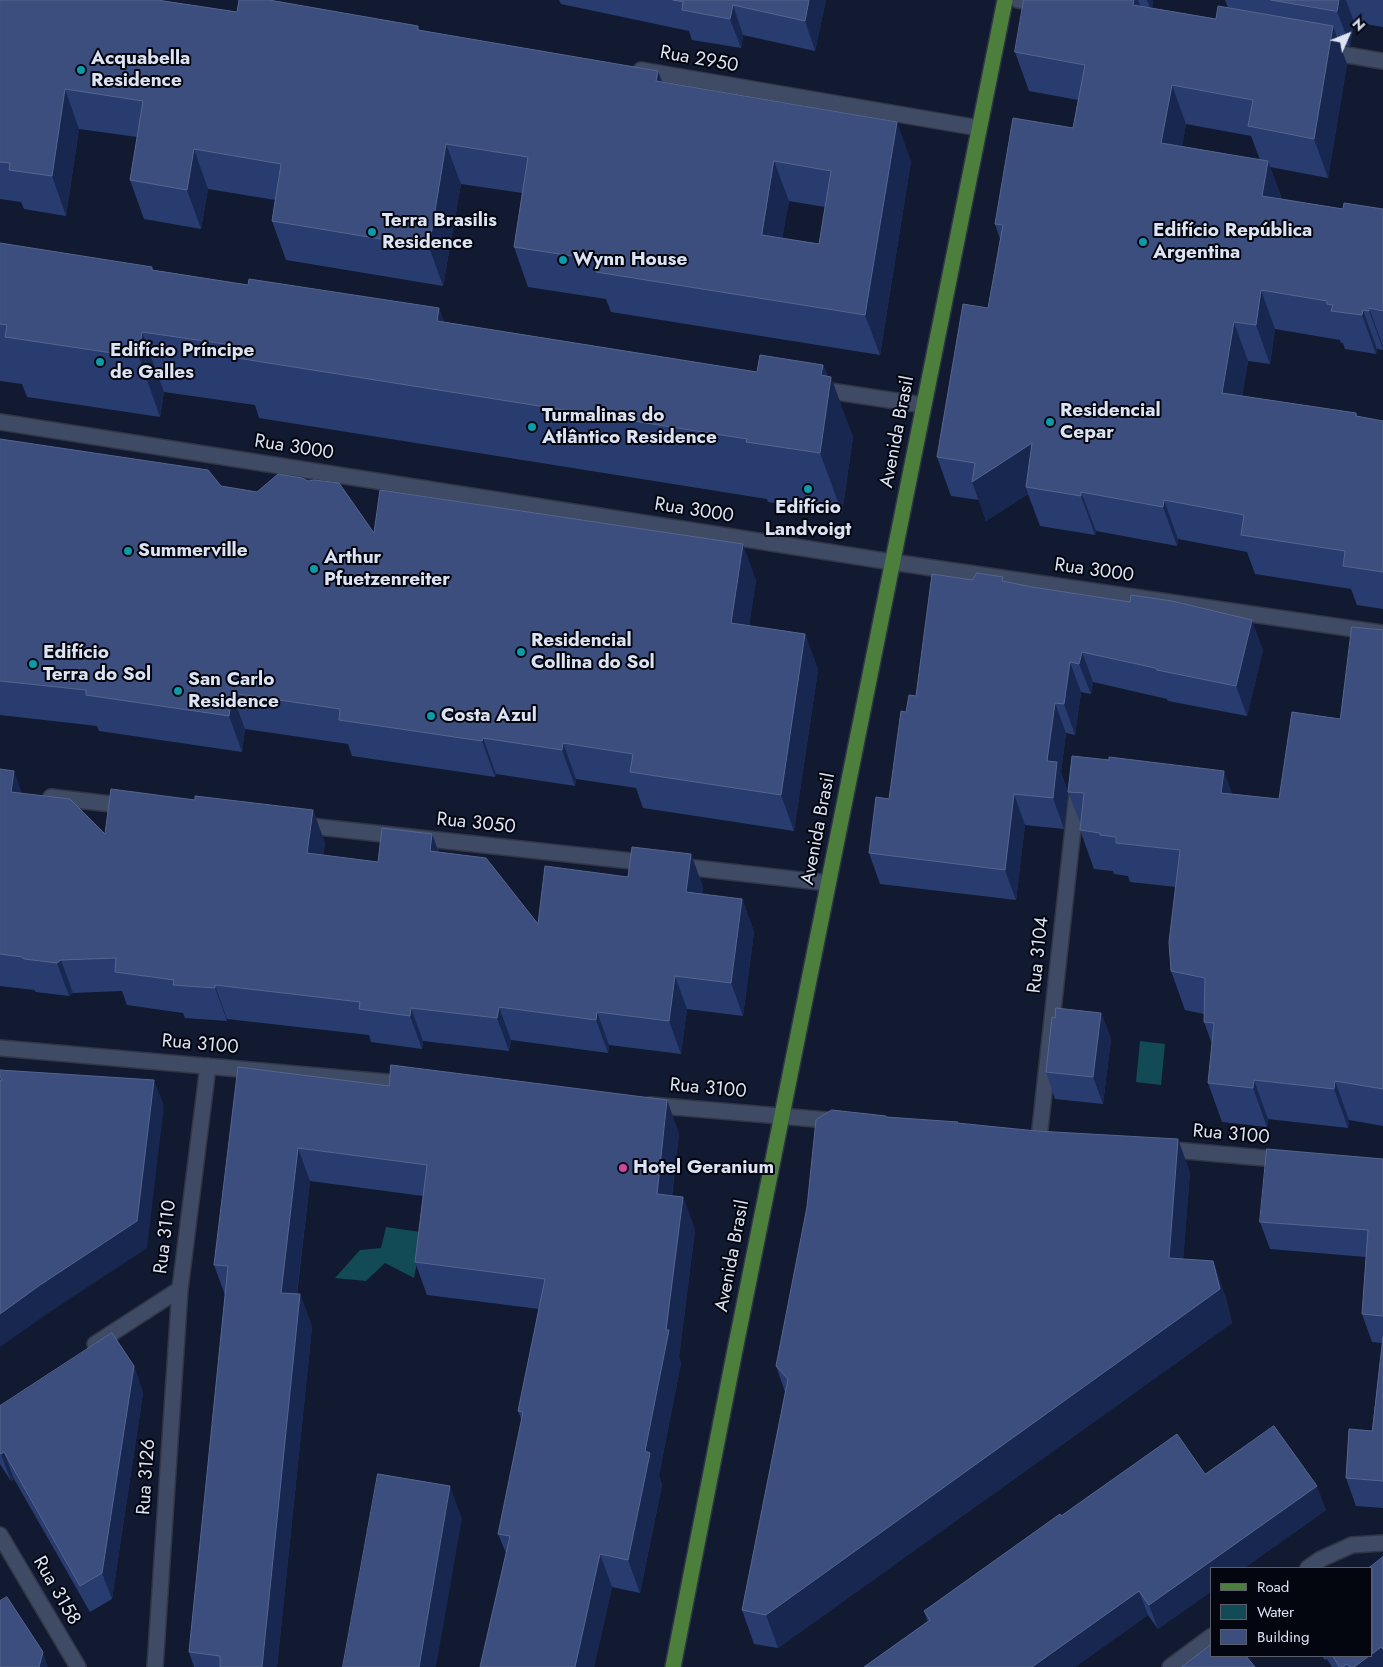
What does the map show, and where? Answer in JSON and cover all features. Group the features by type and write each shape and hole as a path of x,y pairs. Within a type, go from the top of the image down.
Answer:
{"main road":[{"name":"Avenida Brasil","path":"673,1667 781,1116 1005,0"}],"street":[{"path":"1018,0 1054,6"},
{"path":"1306,48 1383,61"},
{"name":"Rua 2950","path":"625,67 979,128"},
{"path":"806,387 924,405"},
{"name":"Rua 3000","path":"0,422 892,562 1383,633"},
{"name":"Rua 3104","path":"1039,1138 1079,777"},
{"path":"40,796 138,807"},
{"name":"Rua 3050","path":"286,823 828,883"},
{"name":"Rua 3100","path":"0,1048 426,1085"},
{"name":"Rua 3110","path":"82,1353 180,1289 208,1066"},
{"name":"Rua 3100","path":"634,1103 850,1122"},
{"name":"Rua 3100","path":"1147,1148 1304,1161"},
{"name":"Rua 3126","path":"155,1667 180,1289"},
{"name":"Rua 3158","path":"0,1535 78,1667"},
{"path":"1310,1567 1352,1545 1383,1543"},
{"path":"1170,1667 1210,1637"}],"water":[{"path":"1140,1041 1165,1044 1161,1085 1136,1082"},
{"path":"386,1227 427,1233 418,1257 414,1278 385,1263 366,1281 335,1278 360,1250 381,1248"}],"building":[{"path":"0,0 157,0 237,12 239,0 269,0 418,26 418,30 658,71 656,81 897,122 865,315 596,272 598,260 514,247 528,157 446,144 429,247 272,221 281,164 194,149 187,190 130,180 143,101 65,89 52,176 9,170 10,163 0,162","holes":["774,161 831,171 819,244 762,235"]},
{"path":"673,0 809,0 805,21 733,5 730,19 682,10 683,2"},
{"path":"1024,0 1134,0 1133,5 1216,19 1218,6 1333,26 1314,139 1248,126 1253,100 1172,85 1161,143 1268,161 1262,196 1343,209 1344,203 1383,209 1383,311 1369,308 1369,311 1363,310 1362,315 1331,311 1333,305 1327,304 1327,301 1261,290 1256,325 1234,322 1222,393 1356,413 1356,416 1383,421 1383,572 1343,566 1345,551 1241,535 1244,515 1164,500 1163,507 1081,492 1081,496 1026,487 1032,443 972,482 975,463 937,457 963,304 988,308 1003,225 995,224 1013,118 1073,128 1085,65 1015,52"},
{"path":"1271,0 1339,0 1337,11"},
{"path":"0,243 152,267 152,270 248,285 249,279 439,308 437,321 757,372 760,355 823,365 821,375 831,377 820,453 746,442 747,439 237,358 239,346 142,332 139,357 5,337 7,325 0,324"},
{"path":"0,439 208,470 221,486 257,492 278,474 302,478 308,481 339,483 374,533 380,490 743,544 731,623 805,634 781,795 630,772 633,754 563,743 562,750 483,738 482,741 339,720 340,709 232,693 229,716 86,695 86,690 0,681"},
{"path":"977,573 1003,577 1002,581 1032,587 1130,602 1131,595 1172,601 1252,620 1236,686 1082,652 1079,664 1070,662 1064,704 1055,703 1047,761 1057,762 1053,798 1014,794 1005,870 869,853 876,797 889,799 901,711 906,712 909,695 916,696 932,574 972,580"},
{"path":"1352,627 1383,630 1383,1089 1335,1081 1334,1089 1254,1080 1253,1088 1208,1083 1214,1023 1204,1022 1205,978 1171,971 1169,942 1180,850 1116,843 1116,837 1080,830 1084,793 1068,792 1072,756 1109,760 1109,757 1224,771 1221,793 1279,799 1292,712 1340,719"},
{"path":"0,769 14,771 11,792 70,799 105,834 111,789 195,800 195,796 313,810 307,853 378,862 382,828 432,834 430,851 486,858 538,924 545,866 628,877 632,847 691,854 686,892 742,899 731,983 675,976 669,1021 597,1012 596,1020 499,1007 497,1018 411,1008 410,1016 359,1009 360,1002 215,985 215,988 173,985 174,980 115,972 116,958 61,960 57,963 0,954"},
{"path":"1056,1008 1101,1013 1093,1077 1046,1072 1052,1017 1055,1018"},
{"path":"391,1065 667,1100 657,1194 683,1197 666,1330 669,1330 645,1451 650,1453 628,1560 600,1554 575,1667 480,1667 510,1536 498,1534 523,1412 518,1411 545,1279 415,1262 427,1165 298,1148 281,1293 300,1294 262,1667 220,1667 220,1656 189,1652 228,1266 214,1265 238,1067 389,1086"},
{"path":"0,1070 154,1080 137,1221 40,1285 0,1314 0,1080 2,1080"},
{"path":"832,1110 1037,1131 1178,1139 1169,1258 1213,1261 1220,1289 766,1615 742,1610 788,1379 776,1366 807,1207 816,1120"},
{"path":"1267,1149 1383,1159 1383,1316 1362,1314 1368,1230 1260,1222"},
{"path":"112,1333 134,1366 102,1573 80,1586 4,1452 1,1454 0,1452 0,1406"},
{"path":"1383,1337 1383,1481 1346,1478 1349,1429 1372,1431"},
{"path":"1274,1426 1317,1486 1149,1605 1139,1591 1032,1667 864,1667 930,1620 924,1611 1060,1514 1061,1516 1177,1434 1205,1474"},
{"path":"378,1474 450,1486 419,1667 343,1667"},
{"path":"1383,1557 1383,1649 1381,1647 1373,1653 1373,1567 1370,1567"},
{"path":"7,1597 43,1652 39,1667 0,1667 0,1601"},
{"path":"1210,1646 1210,1657 1247,1657 1255,1667 1182,1667"},
{"path":"1334,1657 1368,1657 1354,1667 1350,1667 1347,1664 1340,1667"}],"place":[{"name":"Acquabella Residence","path":"81,70"},
{"name":"Terra Brasilis Residence","path":"372,232"},
{"name":"Edifício República Argentina","path":"1143,242"},
{"name":"Wynn House","path":"563,260"},
{"name":"Edifício Príncipe de Galles","path":"100,362"},
{"name":"Residencial Cepar","path":"1050,422"},
{"name":"Turmalinas do Atlântico Residence","path":"532,427"},
{"name":"Edifício Landvoigt","path":"808,489"},
{"name":"Summerville","path":"128,551"},
{"name":"Arthur Pfuetzenreiter","path":"314,569"},
{"name":"Residencial Collina do Sol","path":"521,652"},
{"name":"Edifício Terra do Sol","path":"33,664"},
{"name":"San Carlo Residence","path":"178,691"},
{"name":"Costa Azul","path":"431,716"},
{"name":"Hotel Geranium","path":"623,1168"}]}
